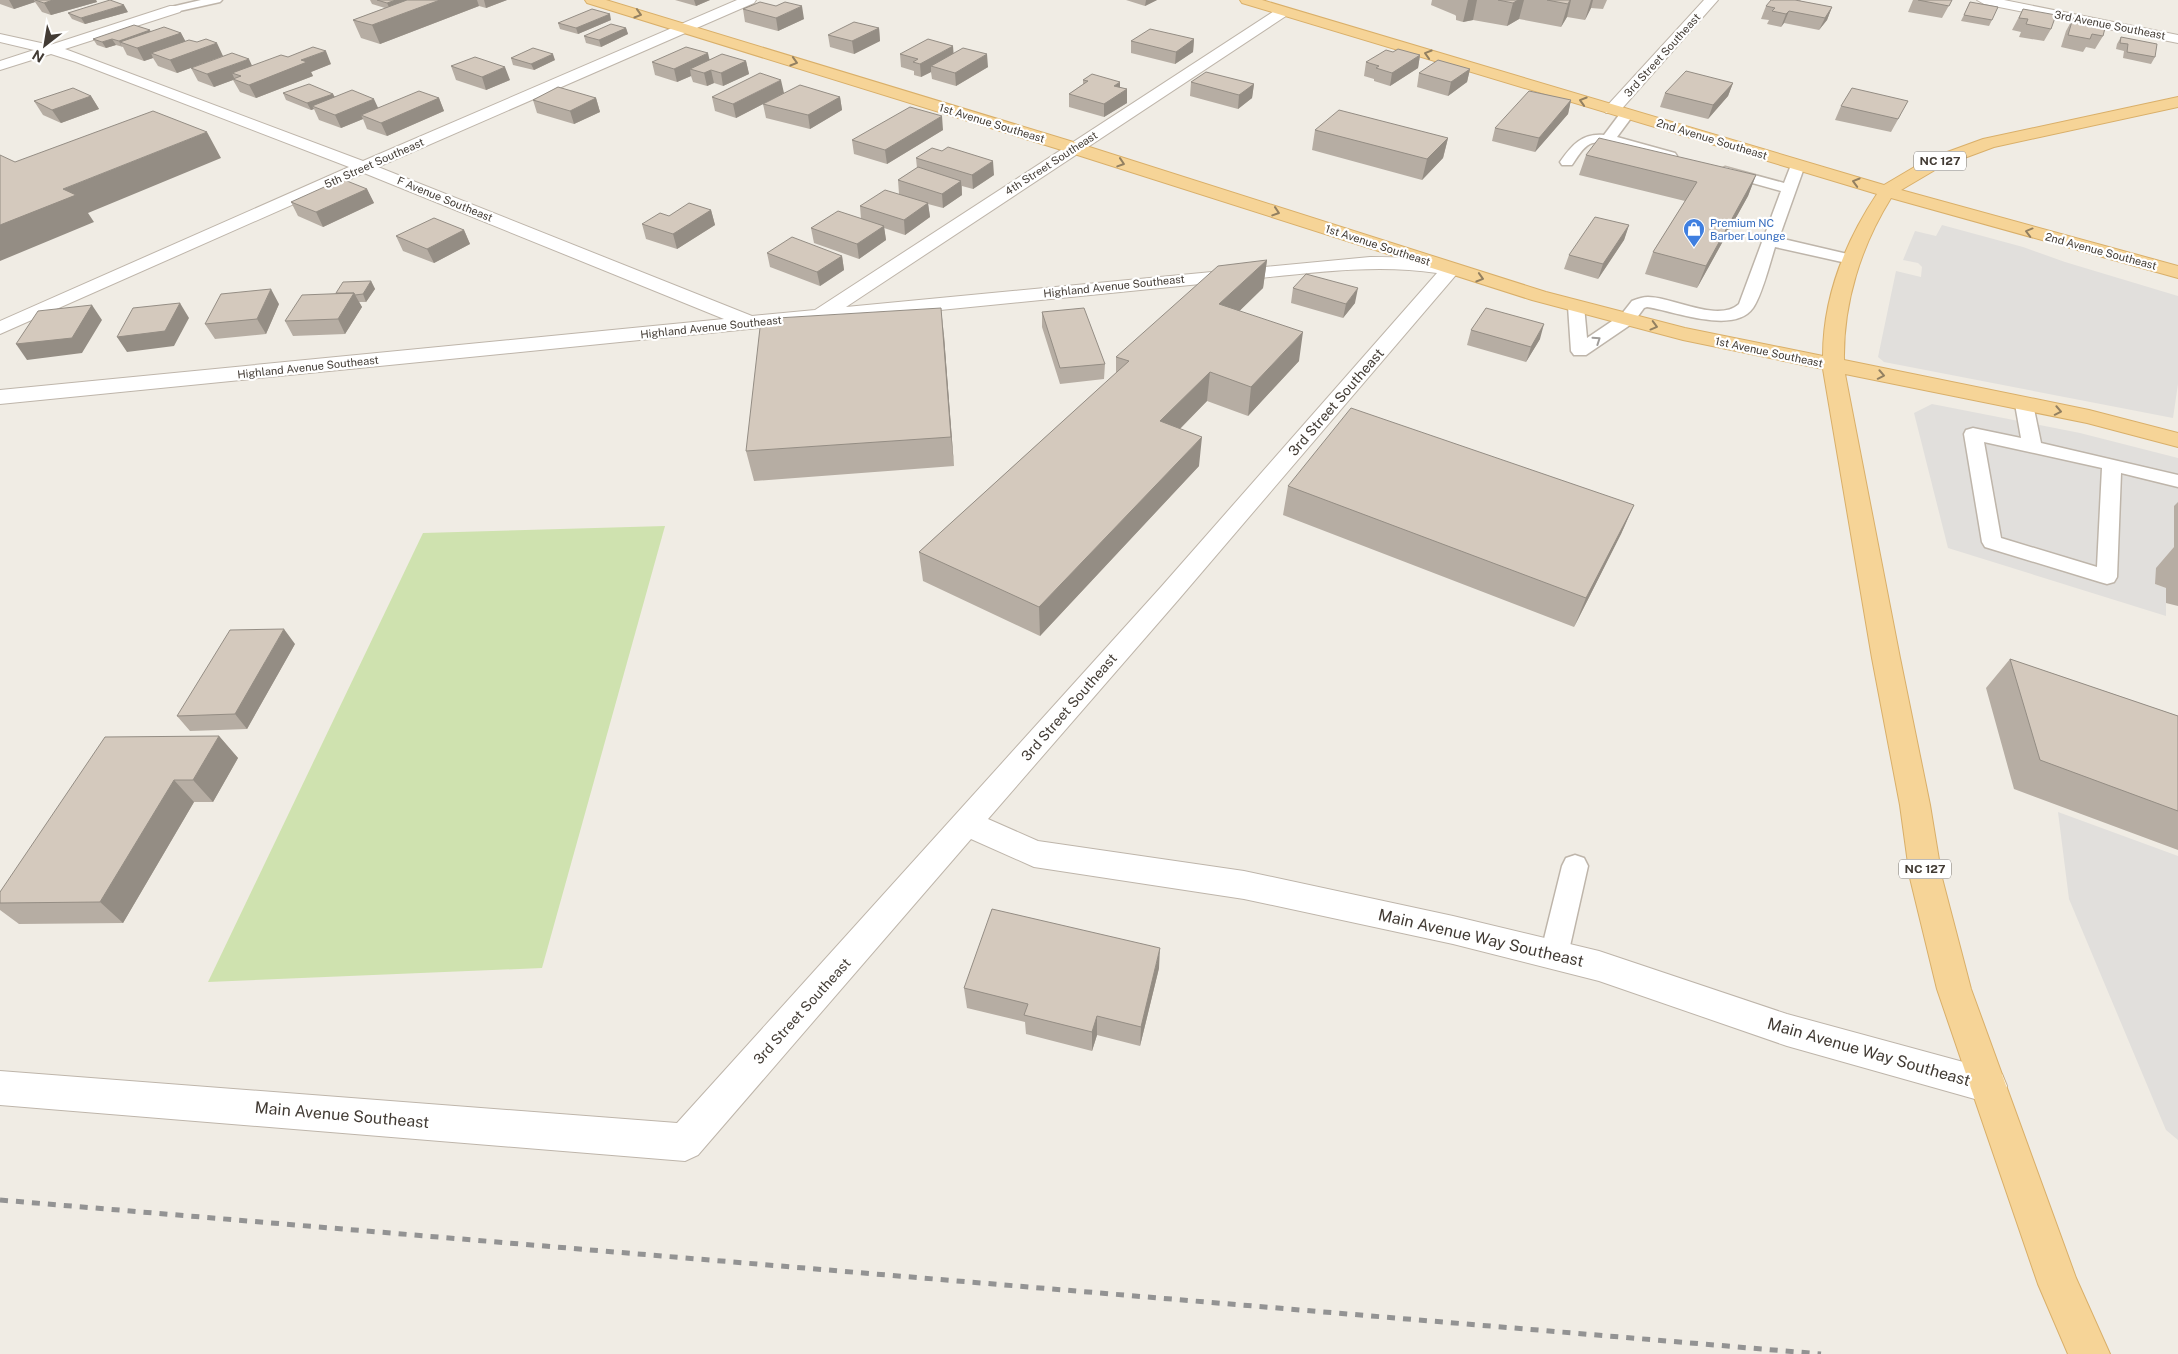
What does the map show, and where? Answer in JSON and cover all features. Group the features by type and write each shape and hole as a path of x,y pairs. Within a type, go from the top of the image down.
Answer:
{"main road":[{"name":"1st Avenue Southeast","path":"592,0 1074,148 1451,269 1576,306 1683,334 2088,417 2178,440"},
{"name":"2nd Avenue Southeast","path":"1247,0 1798,165 2178,272"},
{"name":"NC 127","path":"2089,1354 2058,1284 1954,989 1926,878 1915,805 1886,658 1833,365 1834,337 1837,310 1851,260 1867,222 1887,191 1905,178 1934,163 1982,146 2178,102"}],"street":[{"path":"156,0 175,9"},
{"name":"5th Street Southeast","path":"0,328 749,0"},
{"name":"3rd Street Southeast","path":"1619,112 1711,0"},
{"name":"3rd Avenue Southeast","path":"1984,0 2178,38"},
{"path":"0,66 175,9"},
{"name":"4th Street Southeast","path":"819,316 1284,11"},
{"name":"F Avenue Southeast","path":"0,38 52,50 364,167 648,280 750,323"},
{"name":"Highland Avenue Southeast","path":"0,397 1370,263 1410,263 1451,269"},
{"name":"3rd Street Southeast","path":"685,1142 843,965 1451,269"},
{"name":"Main Avenue Way Southeast","path":"967,823 1034,854 1244,885 1453,930 1600,966 1787,1030 1989,1086"},
{"name":"Main Avenue Southeast","path":"0,1088 685,1142"}],"lane":[{"path":"175,9 216,0"},
{"path":"1608,139 1619,112"},
{"path":"1567,162 1585,141 1594,138 1608,139 1684,160"},
{"path":"1576,306 1580,351 1627,319 1638,304 1647,302 1714,315 1730,316 1740,313 1746,306 1798,165"},
{"path":"1713,168 1789,188"},
{"path":"1770,241 1851,260"},
{"path":"2024,404 2032,446"},
{"path":"2112,465 2107,577 1992,542 1973,434 2032,446 2112,465 2178,481"},
{"path":"1554,955 1576,866"}],"green space":[{"path":"665,526 542,968 208,982 423,533"}],"shaded area":[{"path":"1942,225 2023,247 2065,262 2178,296 2178,384 2173,418 1884,362 1878,357 1896,271 1921,277 1922,267 1918,263 1903,260 1915,231 1936,236"},
{"path":"1932,404 2080,433 2178,458 2178,507 2173,573 2155,584 2166,588 2166,616 1948,548 1914,413"},
{"path":"2058,812 2178,856 2178,1140 2166,1130 2069,899"}],"building":[{"path":"35,0 53,0 44,3"},
{"path":"110,0 124,5 81,18 68,13"},
{"path":"377,0 396,0 387,3"},
{"path":"407,0 440,0 372,25 353,20"},
{"path":"1498,0 1518,0 1513,3"},
{"path":"1547,0 1570,0 1568,4"},
{"path":"1771,0 1795,0 1832,7 1825,18 1789,11 1786,14 1772,11 1775,8 1766,6"},
{"path":"1918,0 1952,0 1949,6"},
{"path":"760,2 776,6 785,2 802,6 776,18 743,9"},
{"path":"1970,2 1998,7 1992,20 1964,15"},
{"path":"592,9 610,14 576,28 558,23"},
{"path":"2023,9 2056,15 2051,29 2026,24 2028,19 2019,18"},
{"path":"2073,18 2106,24 2103,36 2092,34 2090,39 2068,35"},
{"path":"854,22 879,28 852,41 828,35"},
{"path":"611,24 626,28 599,40 584,36"},
{"path":"134,25 150,30 119,41 112,39 102,42 93,39"},
{"path":"164,27 181,33 137,48 120,42"},
{"path":"1150,29 1194,39 1176,52 1131,41"},
{"path":"2121,37 2157,44 2155,57 2127,52 2128,44 2120,43"},
{"path":"206,39 217,43 170,60 151,53 189,40 197,42"},
{"path":"928,39 953,46 920,64 913,62 918,59 900,54"},
{"path":"313,47 326,51 301,60 307,62 249,85 233,79 241,76 232,73 281,55 288,57"},
{"path":"686,47 708,53 674,69 652,62"},
{"path":"533,48 553,54 531,64 511,58"},
{"path":"963,48 987,54 955,73 931,66"},
{"path":"1398,49 1420,55 1392,73 1376,68 1379,66 1366,62 1386,50 1393,52"},
{"path":"232,53 249,59 207,74 191,68"},
{"path":"722,54 746,61 721,73 711,70 704,73 690,69"},
{"path":"475,57 505,67 482,77 451,66"},
{"path":"1438,60 1470,69 1451,82 1419,73"},
{"path":"1686,71 1733,83 1713,105 1665,93"},
{"path":"1206,72 1254,84 1239,95 1191,82"},
{"path":"760,73 781,80 733,104 712,97"},
{"path":"1092,74 1120,82 1114,86 1127,89 1104,104 1069,94 1088,81 1083,80"},
{"path":"309,84 333,94 307,103 283,93"},
{"path":"800,85 840,97 808,115 763,104"},
{"path":"558,87 596,98 570,111 533,100"},
{"path":"73,88 91,96 52,110 34,101"},
{"path":"1852,88 1908,101 1898,119 1841,106"},
{"path":"352,90 374,99 335,115 312,106"},
{"path":"419,91 439,98 381,123 361,115"},
{"path":"1529,91 1571,100 1539,138 1495,128"},
{"path":"910,107 942,116 885,150 852,140"},
{"path":"1339,110 1448,138 1427,159 1315,130"},
{"path":"153,111 207,132 63,189 76,195 0,225 0,155 15,162"},
{"path":"1599,138 1756,175 1706,266 1653,252 1697,182 1586,155"},
{"path":"948,147 993,161 972,175 916,158 932,148 942,151"},
{"path":"918,167 961,181 942,194 898,180"},
{"path":"342,179 367,189 316,212 291,202"},
{"path":"885,190 928,203 904,220 860,206"},
{"path":"689,203 711,210 673,234 642,224 660,213 669,216"},
{"path":"838,211 884,226 857,244 811,228"},
{"path":"1595,217 1629,225 1603,264 1569,255"},
{"path":"434,218 464,230 427,249 396,236"},
{"path":"792,237 842,256 817,272 767,253"},
{"path":"1267,260 1219,304 1303,332 1251,387 1210,372 1160,421 1202,437 1039,607 919,552 1129,361 1116,357 1218,266"},
{"path":"1306,274 1358,288 1346,304 1293,288"},
{"path":"371,281 363,294 336,293 343,282"},
{"path":"271,289 257,319 205,324 221,294"},
{"path":"354,293 338,319 285,321 302,295"},
{"path":"180,303 165,331 117,337 133,308"},
{"path":"92,305 72,338 16,344 38,311"},
{"path":"941,308 951,437 746,451 761,319"},
{"path":"1084,308 1105,364 1060,368 1042,312"},
{"path":"1486,308 1544,324 1531,347 1471,330"},
{"path":"1351,408 1634,505 1586,598 1288,486"},
{"path":"284,629 235,714 177,716 230,630"},
{"path":"2010,659 2178,716 2178,811 2040,760"},
{"path":"219,736 193,780 174,780 100,902 0,903 0,892 105,737"},
{"path":"992,909 1160,948 1141,1027 1097,1016 1092,1032 1024,1015 1028,1004 964,988"}],"railway":[{"path":"0,1200 1821,1354"}],"place":[{"name":"Premium NC Barber Lounge","path":"1694,248"}]}
